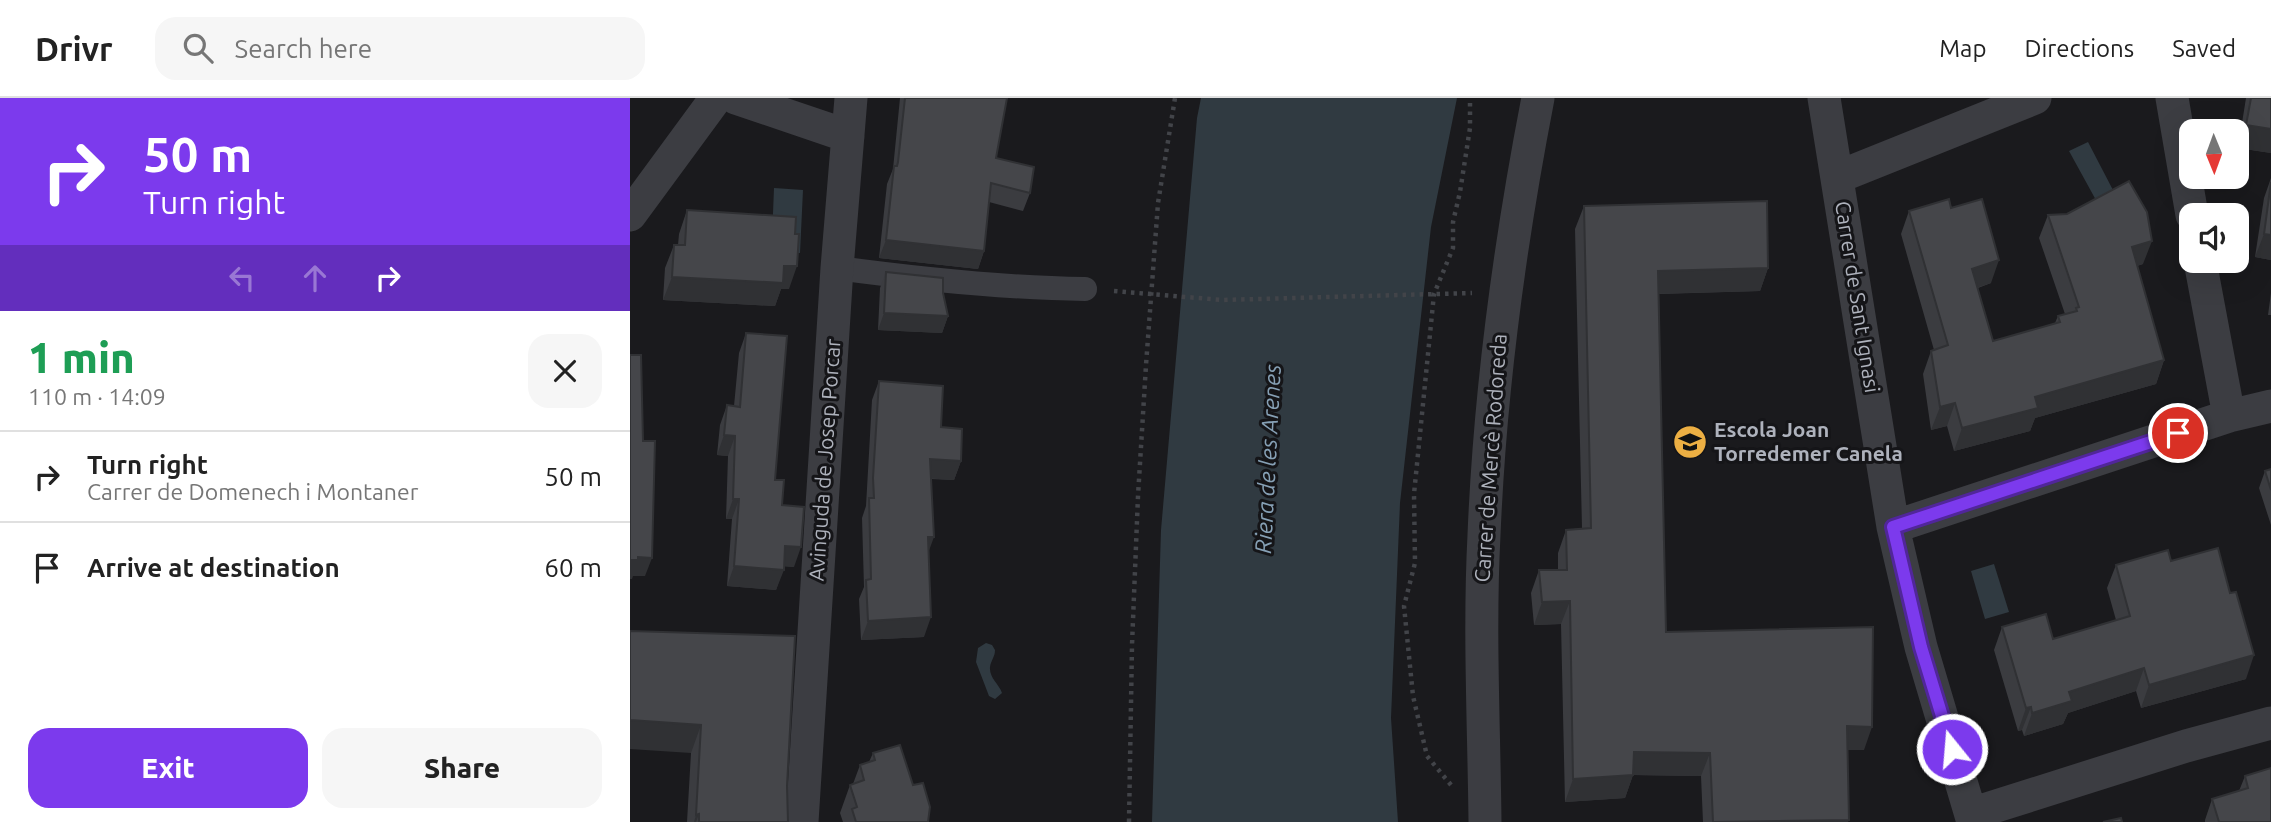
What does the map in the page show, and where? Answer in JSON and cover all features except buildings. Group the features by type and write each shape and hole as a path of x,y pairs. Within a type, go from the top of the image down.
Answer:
{"street":[{"path":"630,215 716,98"},
{"path":"736,98 848,136"},
{"name":"Avinguda de Josep Porcar","path":"802,822 801,640 851,98"},
{"name":"Carrer de Mercè Rodoreda","path":"1485,822 1481,645 1484,534 1501,322 1538,98"},
{"name":"Carrer de Sant Ignasi","path":"1824,98 1893,527 1921,647 1972,818"},
{"path":"1838,177 2035,98"},
{"path":"2172,98 2190,203"},
{"path":"837,268 1039,288 1085,289"},
{"path":"2202,273 2229,416"},
{"path":"1893,527 2229,416 2271,406"},
{"path":"1972,818 2186,746 2271,723"}],"path":[{"path":"1129,822 1138,496 1158,203 1175,98"},
{"path":"1456,790 1427,756 1413,696 1404,606 1415,563 1414,494 1434,294 1453,248 1453,222 1470,128 1470,98"},
{"path":"1085,289 1222,300 1480,293"}],"water":[{"name":"Riera de les Arenes","path":"1201,98 1457,98 1431,227 1400,503 1391,718 1398,822 1152,822 1161,530 1197,118"},
{"path":"2088,142 2114,192 2097,202 2069,151"},
{"path":"774,188 803,190 800,253 787,252 772,239"},
{"path":"1994,564 2009,612 1985,619 1971,571"},
{"path":"986,643 992,645 995,650 990,671 1002,693 995,699 989,696 976,662 978,648"}],"place":[{"name":"Escola Joan Torredemer Canela","path":"1690,442"}],"route":[{"path":"1952,749 1921,647 1893,527 2178,433"}]}
